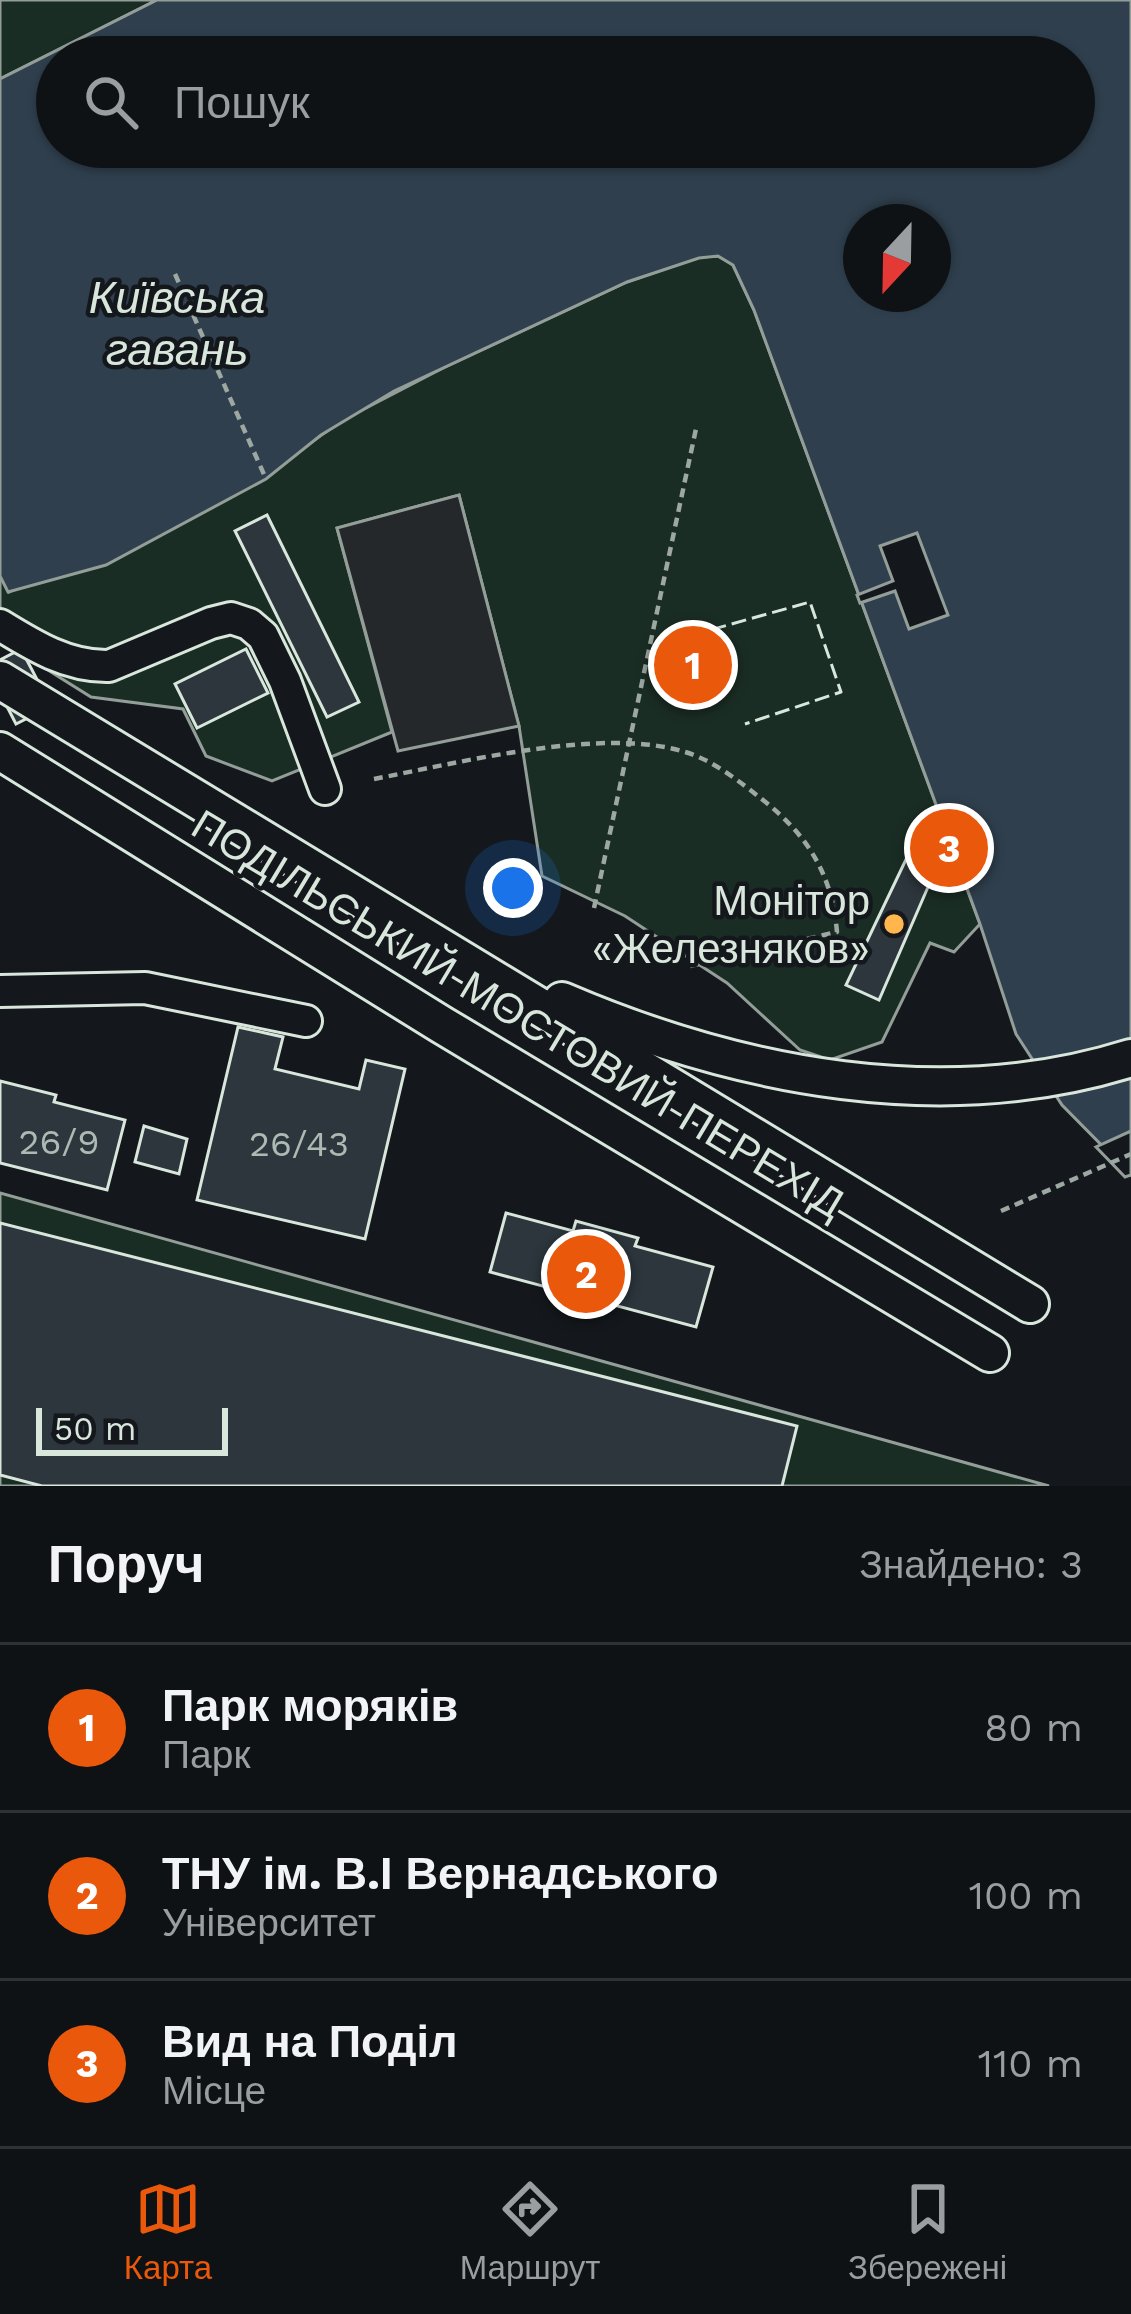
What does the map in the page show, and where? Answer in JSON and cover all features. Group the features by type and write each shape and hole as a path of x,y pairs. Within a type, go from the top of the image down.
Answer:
{"main road":[{"name":"ПОДІЛЬСЬКИЙ МОСТОВИЙ ПЕРЕХІД","path":"0,680 1030,1304"},
{"name":"ПОДІЛЬСЬКИЙ МОСТОВИЙ ПЕРЕХІД","path":"0,751 442,1024 990,1353"},
{"name":"ПОДІЛЬСЬКИЙ МОСТОВИЙ ПЕРЕХІД","path":"440,948 599,1017 699,1050 801,1074 881,1084 1022,1084 1131,1058"}],"street":[{"path":"0,625 30,644 89,666 109,665 225,619 249,624 263,636 285,681 325,789"},
{"path":"0,991 145,988 306,1021"}],"path":[{"path":"176,274 266,479"},
{"path":"594,908 697,424"},
{"path":"374,779 524,750 629,744 686,752 735,778 784,817 812,850 834,896 837,932 690,966"},
{"path":"1000,1211 1131,1154"}],"green space":[{"path":"0,0 157,0 85,36 36,36 36,61 0,79"},
{"path":"718,256 733,265 754,310 980,924 954,952 930,943 882,1042 830,1060 800,1050 727,983 625,916 542,876 519,726 459,495 337,528 392,732 272,781 206,756 183,709 91,697 0,640 0,576 9,592 293,455 343,420 445,367 627,282 699,257"},
{"path":"0,1193 1049,1486 0,1486"}],"shaded area":[{"path":"459,495 519,726 398,751 337,528"}],"water":[{"name":"Київська гавань","path":"157,0 1131,0 1131,1175 1062,1105 1016,1034 754,310 733,265 718,256 627,282 394,391 321,435 266,479 106,565 8,592 0,576 0,79 36,61 36,168 1095,168 1095,36 85,36"}],"pier":[{"path":"917,533 948,615 909,629 895,591 860,603 857,595 893,581 880,546"},
{"path":"1131,1131 1131,1175 1125,1177 1096,1147"}],"building":[{"path":"267,515 359,702 327,717 235,531"},
{"path":"21,649 51,706 16,724 0,693 0,660"},
{"path":"246,649 268,693 197,728 175,684"},
{"name":"Монітор «Железняков»","path":"939,826 938,864 879,1000 846,985 911,849"},
{"path":"238,1027 283,1037 275,1069 359,1089 366,1060 405,1069 365,1239 197,1200"},
{"path":"0,1081 56,1095 54,1102 125,1120 107,1190 0,1163"},
{"path":"144,1126 187,1139 179,1174 135,1162"},
{"path":"506,1213 573,1231 576,1221 638,1238 635,1246 713,1267 696,1327 490,1272"},
{"path":"0,1223 797,1426 782,1486 42,1486 0,1475"}],"fence":[{"path":"671,641 810,602 841,692 745,724"}],"place":[{"name":"Парк моряків","path":"693,665"},
{"name":"Вид на Поділ","path":"949,848"},
{"name":"Монітор «Железняков»","path":"894,924"},
{"name":"ТНУ ім. В.І Вернадського","path":"586,1274"}]}
